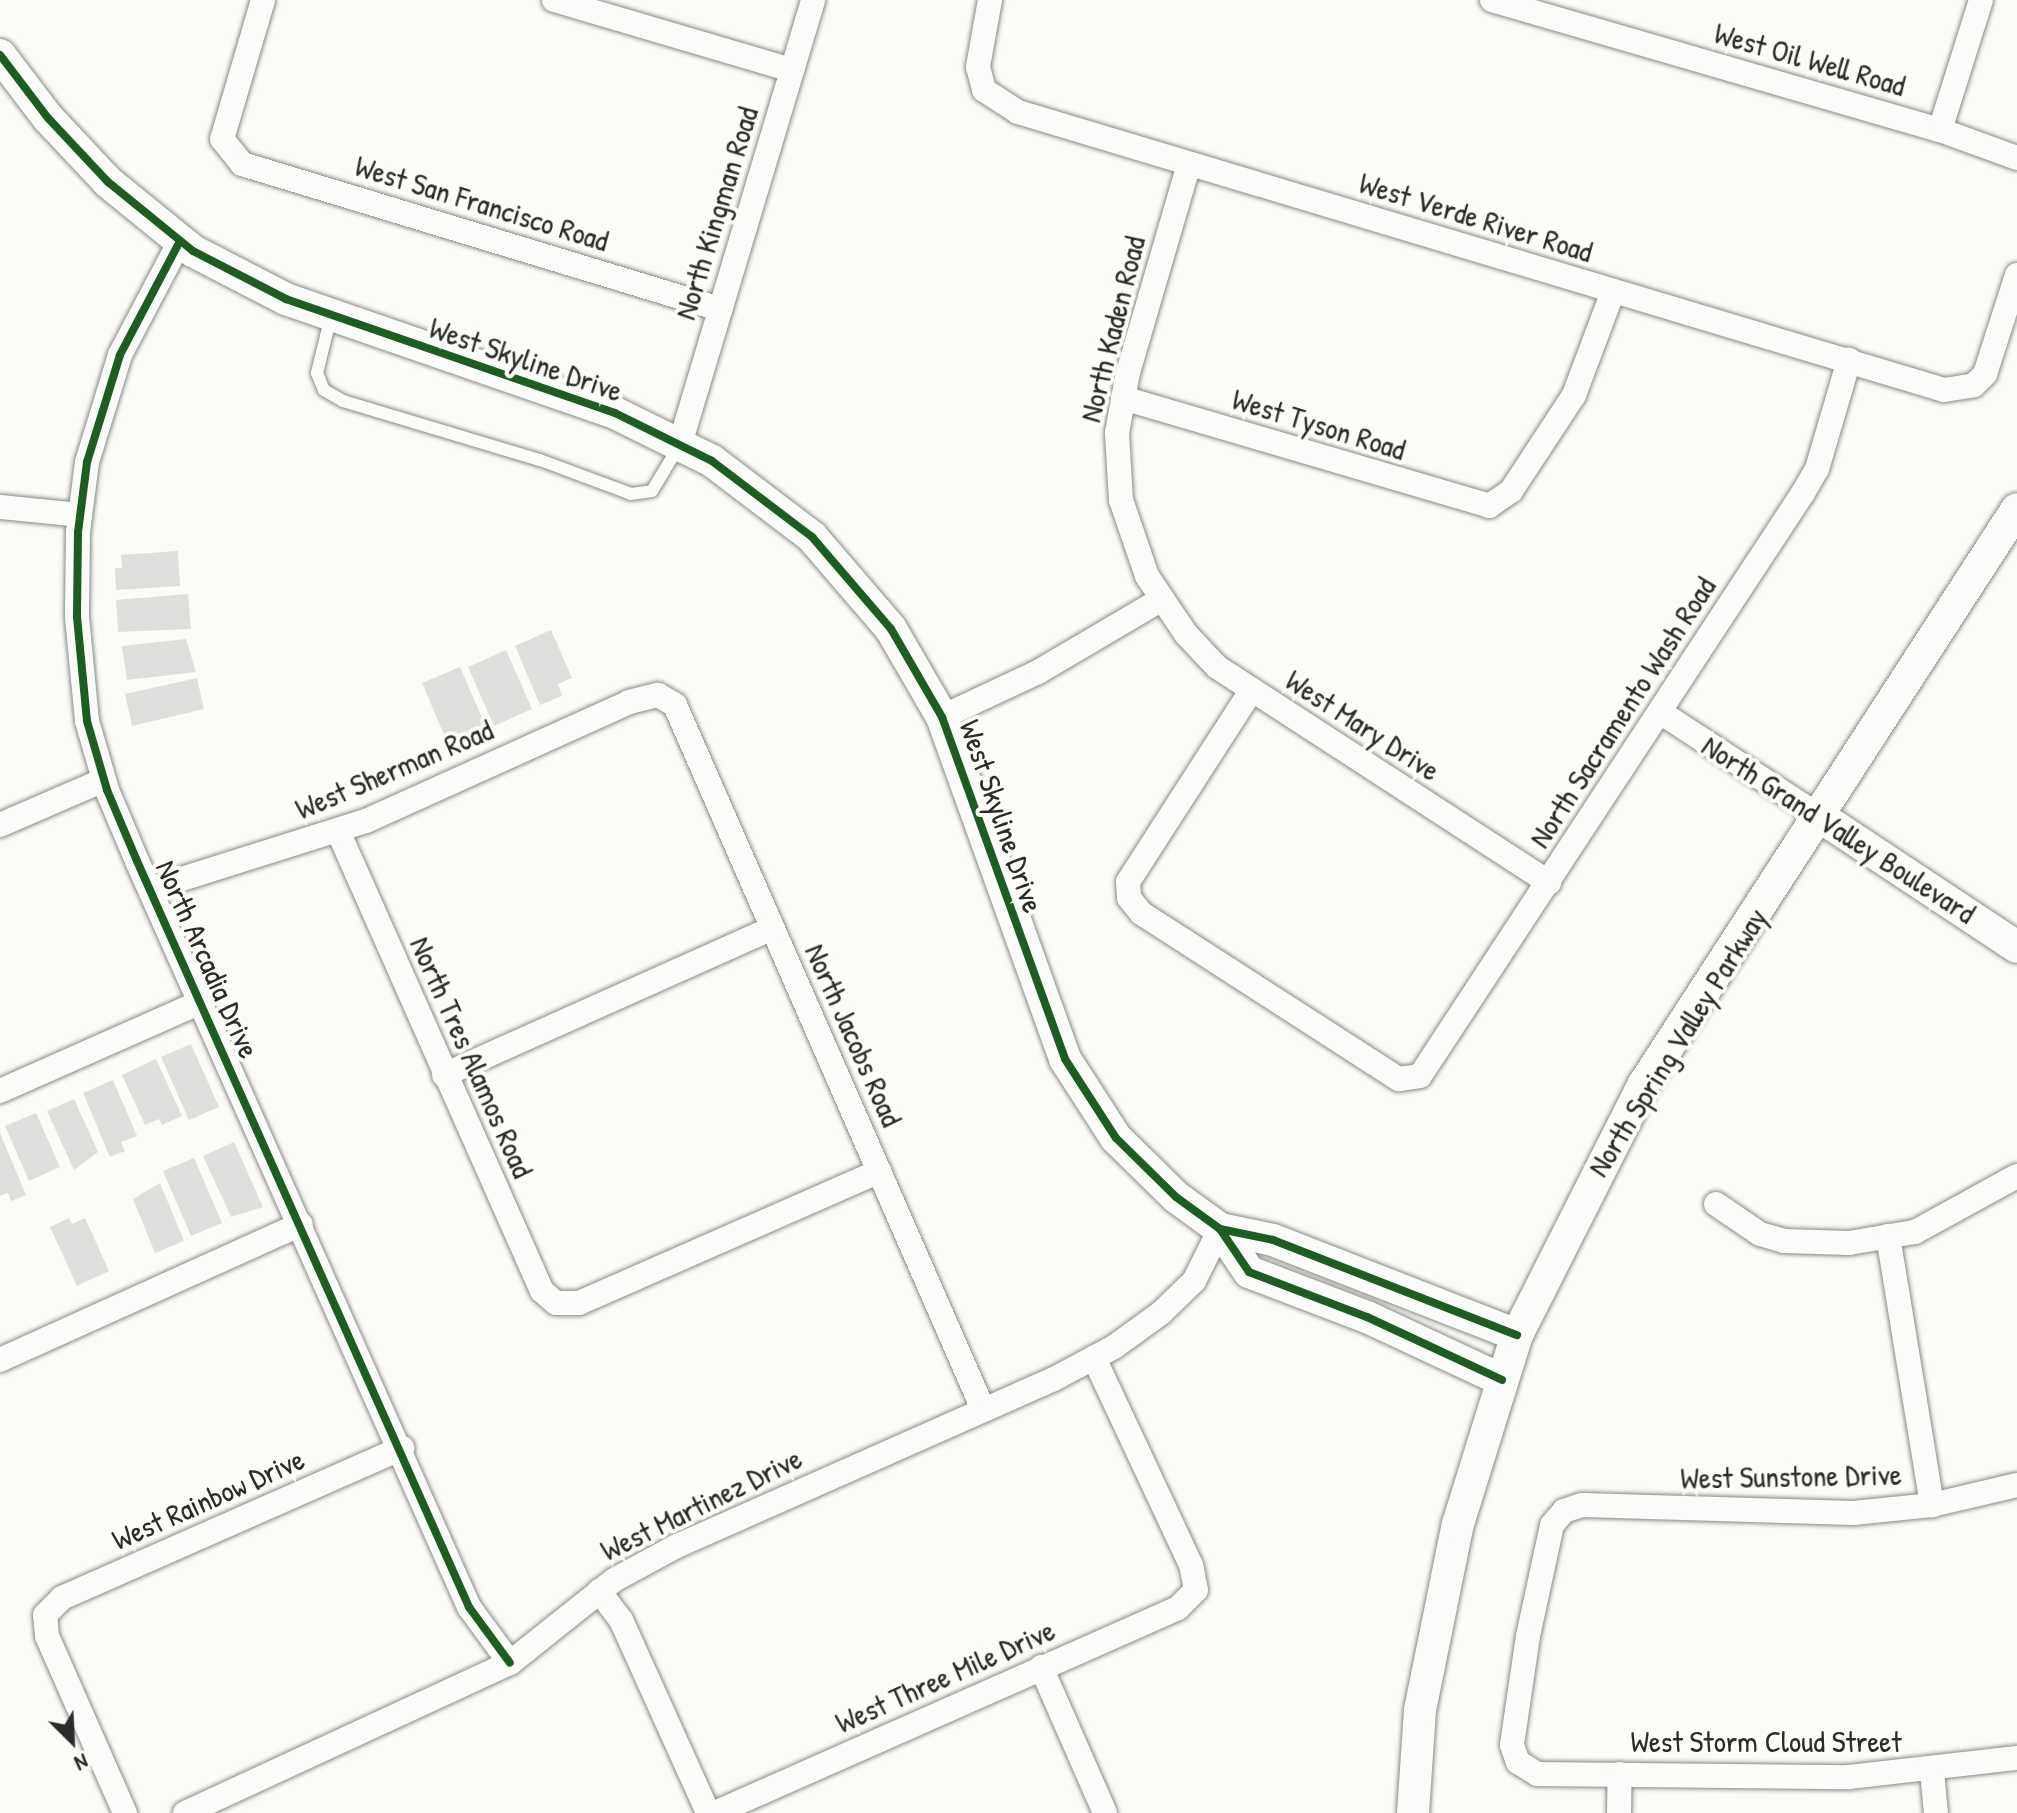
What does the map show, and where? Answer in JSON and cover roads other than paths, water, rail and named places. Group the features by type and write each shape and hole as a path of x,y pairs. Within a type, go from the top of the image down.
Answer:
{"street":[{"name":"West San Francisco Road","path":"263,0 222,139 228,152 242,164 720,309"},
{"path":"554,0 792,70"},
{"name":"North Kingman Road","path":"680,444 813,0"},
{"name":"West Verde River Road","path":"990,0 978,67 982,85 1018,112 1944,390 1961,389 1985,374 2017,275"},
{"name":"West Oil Well Road","path":"1492,0 1940,130 2017,158"},
{"path":"1940,130 1981,0"},
{"name":"West Skyline Drive","path":"0,55 48,118 108,182 180,241 286,299 615,413 712,461 812,537 891,629 942,717 1065,1059 1116,1138 1176,1197 1220,1229 1249,1272 1367,1317 1502,1380"},
{"name":"North Kaden Road","path":"1162,599 1135,552 1121,500 1117,433 1123,398 1189,164"},
{"name":"North Arcadia Drive","path":"180,241 120,355 87,462 80,515 77,617 87,721 104,780 150,889 402,1448 469,1607 510,1663"},
{"name":"West Tyson Road","path":"1123,398 1478,506 1497,503 1511,491 1574,395 1613,291"},
{"name":"North Sacramento Wash Road","path":"1251,691 1128,882 1129,898 1141,913 1347,1046 1399,1079 1412,1079 1428,1069 1817,469 1849,360"},
{"path":"0,507 80,515"},
{"name":"North Spring Valley Parkway","path":"1413,1813 1420,1710 1458,1524 1517,1335 1638,1095 2017,509"},
{"path":"942,717 1038,672 1162,599"},
{"name":"West Mary Drive","path":"1162,599 1199,650 1251,691 1549,883"},
{"name":"West Sherman Road","path":"150,889 338,831 629,702 658,695"},
{"name":"North Jacobs Road","path":"658,695 675,705 983,1409"},
{"name":"North Grand Valley Boulevard","path":"1660,712 2017,947"},
{"path":"0,825 104,780"},
{"name":"North Tres Alamos Road","path":"338,831 542,1291 556,1303 579,1303 879,1171"},
{"path":"444,1075 773,928"},
{"path":"0,1091 201,1002"},
{"path":"1716,1204 1760,1234 1817,1245 1888,1236 1942,1221 2017,1176"},
{"path":"0,1360 301,1224"},
{"name":"West Skyline Drive","path":"1220,1229 1273,1240 1517,1335"},
{"name":"West Martinez Drive","path":"185,1813 510,1663 599,1591 677,1546 1094,1358 1161,1313 1194,1281 1220,1229"},
{"path":"1888,1236 1932,1505"},
{"name":"West Three Mile Drive","path":"715,1813 1178,1608 1196,1590 1191,1565 1094,1358"},
{"name":"West Rainbow Drive","path":"125,1813 47,1636 45,1615 62,1598 402,1448"},
{"name":"West Sunstone Drive","path":"1518,1762 1512,1745 1528,1636 1552,1525 1564,1511 1582,1505 1853,1513 1932,1505 2017,1485"},
{"path":"599,1591 632,1641 708,1813"},
{"path":"1041,1667 1105,1813"},
{"name":"West Storm Cloud Street","path":"1518,1762 1537,1774 1849,1777 1932,1771 2017,1758"},
{"path":"1932,1771 1936,1813"},
{"path":"1619,1813 1620,1774"}],"lane":[{"path":"331,316 317,373 324,390 343,401 540,460 631,494 652,491 680,444"}]}
